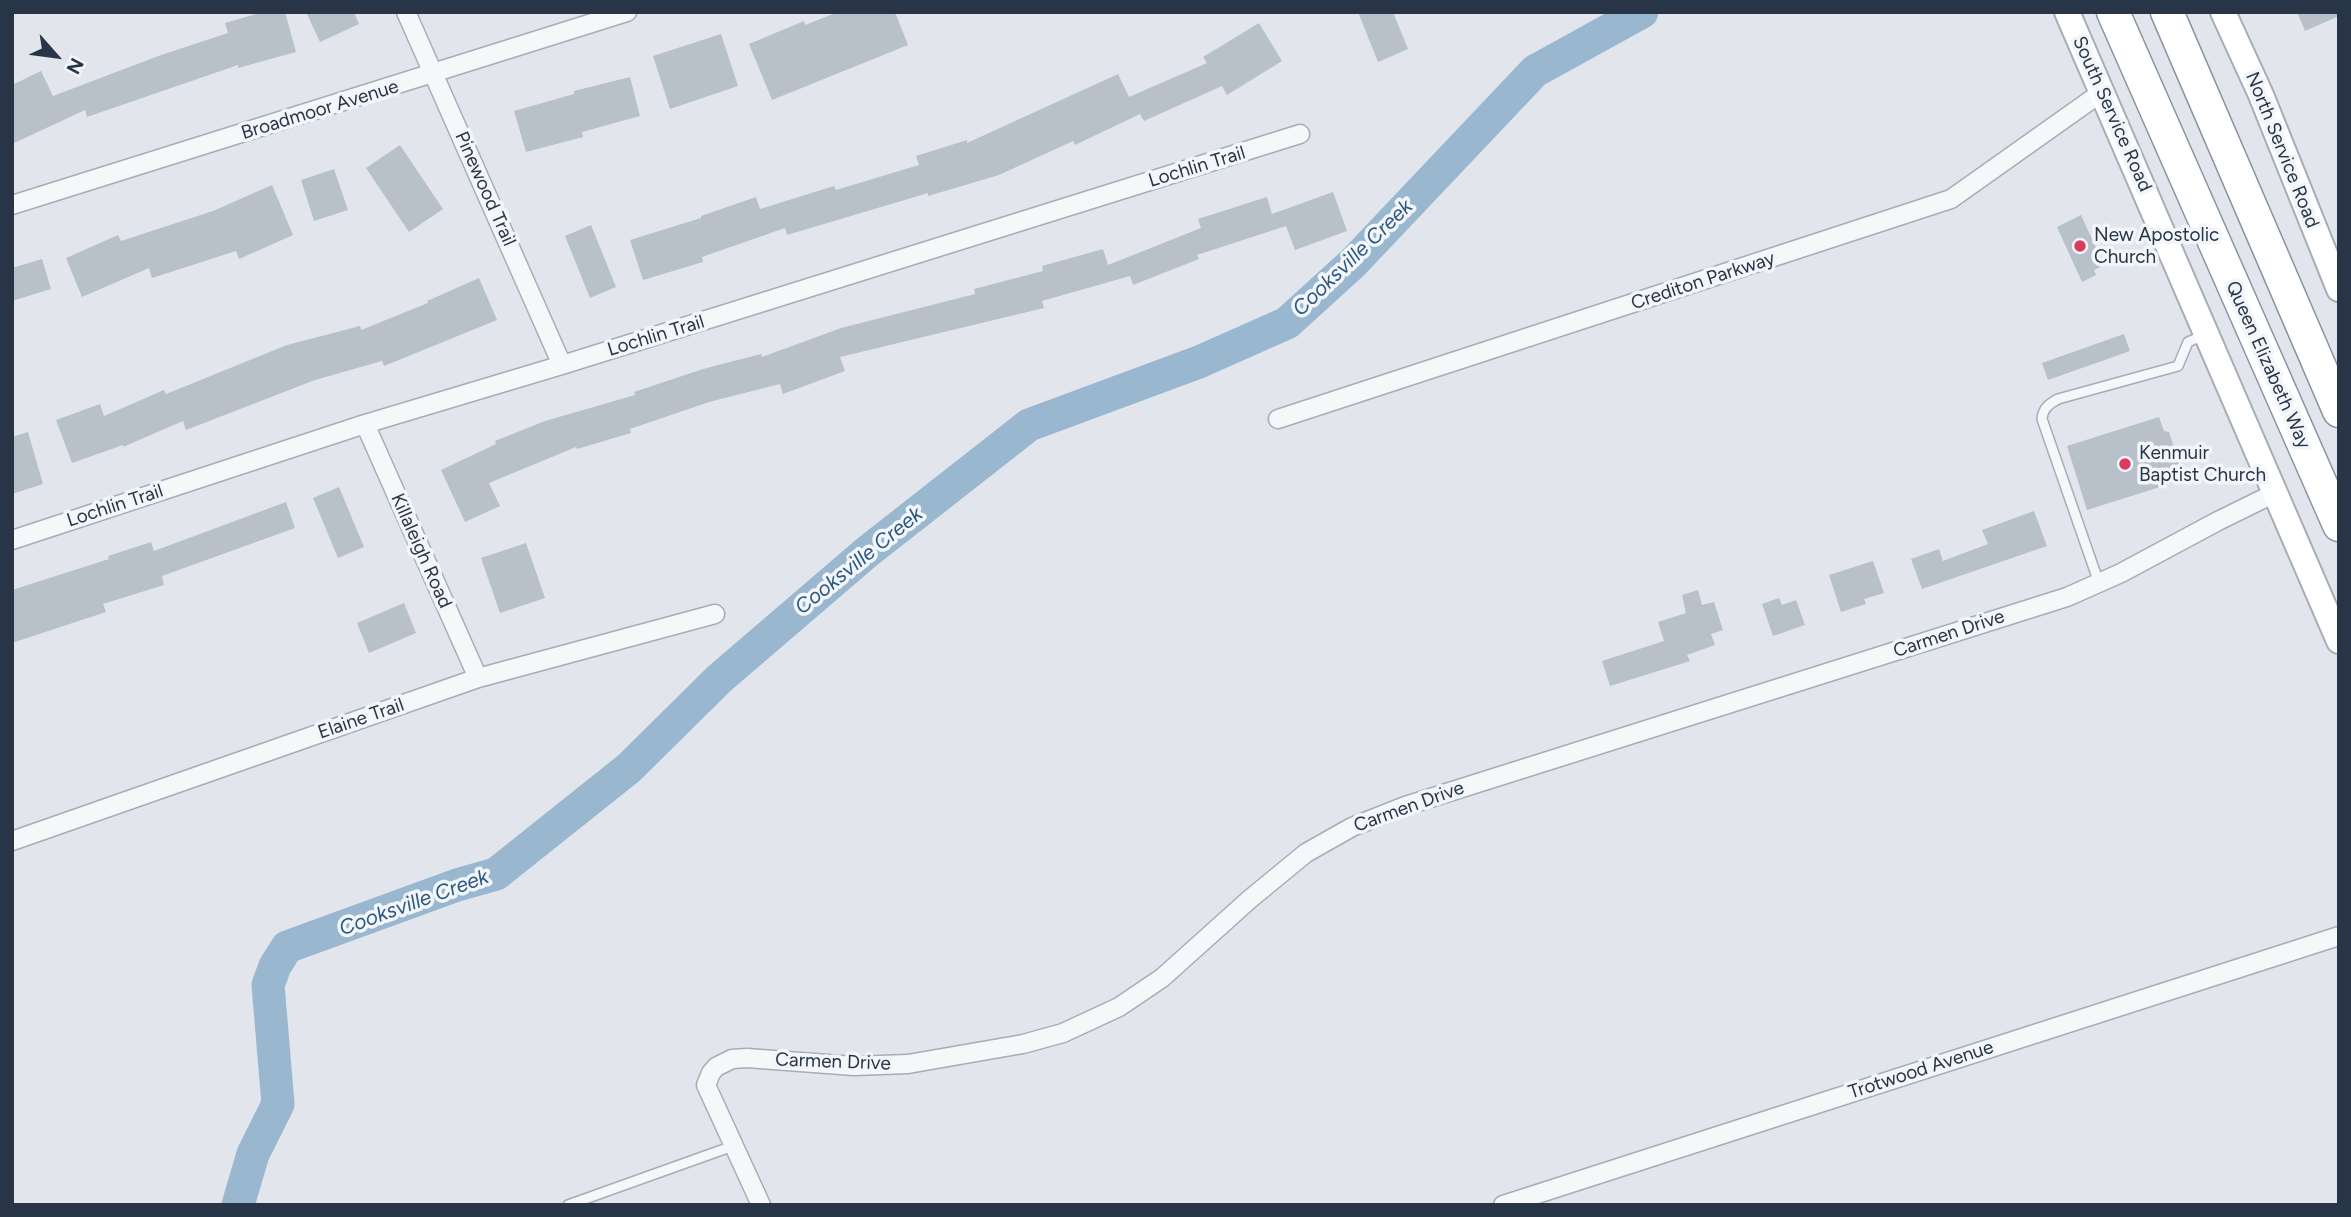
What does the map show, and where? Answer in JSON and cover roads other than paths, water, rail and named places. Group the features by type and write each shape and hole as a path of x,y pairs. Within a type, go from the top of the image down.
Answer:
{"highway":[{"name":"Queen Elizabeth Way","path":"2113,12 2339,525"},
{"path":"2167,12 2339,411"}],"street":[{"name":"Pinewood Trail","path":"406,12 562,365"},
{"name":"Broadmoor Avenue","path":"12,205 627,12"},
{"name":"South Service Road","path":"2067,12 2339,641"},
{"name":"North Service Road","path":"2223,12 2261,94 2339,289"},
{"name":"Crediton Parkway","path":"1278,419 1951,200 2102,92"},
{"name":"Lochlin Trail","path":"12,540 365,424 1300,134"},
{"name":"Killaleigh Road","path":"365,424 478,678"},
{"name":"Carmen Drive","path":"761,1205 706,1085 710,1073 726,1060 747,1058 854,1066 908,1064 1001,1048 1063,1033 1139,996 1297,860 1328,839 1377,816 2067,597 2275,493"},
{"name":"Elaine Trail","path":"12,841 478,678 715,614"},
{"name":"Trotwood Avenue","path":"1503,1205 2339,936"}],"lane":[{"path":"2099,583 2042,419 2042,412 2058,399 2178,366 2188,342 2207,334"},
{"path":"568,1205 733,1146"}],"waterway":[{"name":"Cooksville Creek","path":"238,1205 253,1154 278,1104 268,985 275,966 287,947 457,885 496,874 629,768 719,679 867,552 1029,425 1199,362 1287,323 1353,263 1535,71 1642,12"}],"place":[{"name":"New Apostolic Church","path":"2080,246"},
{"name":"Kenmuir Baptist Church","path":"2125,464"}]}
